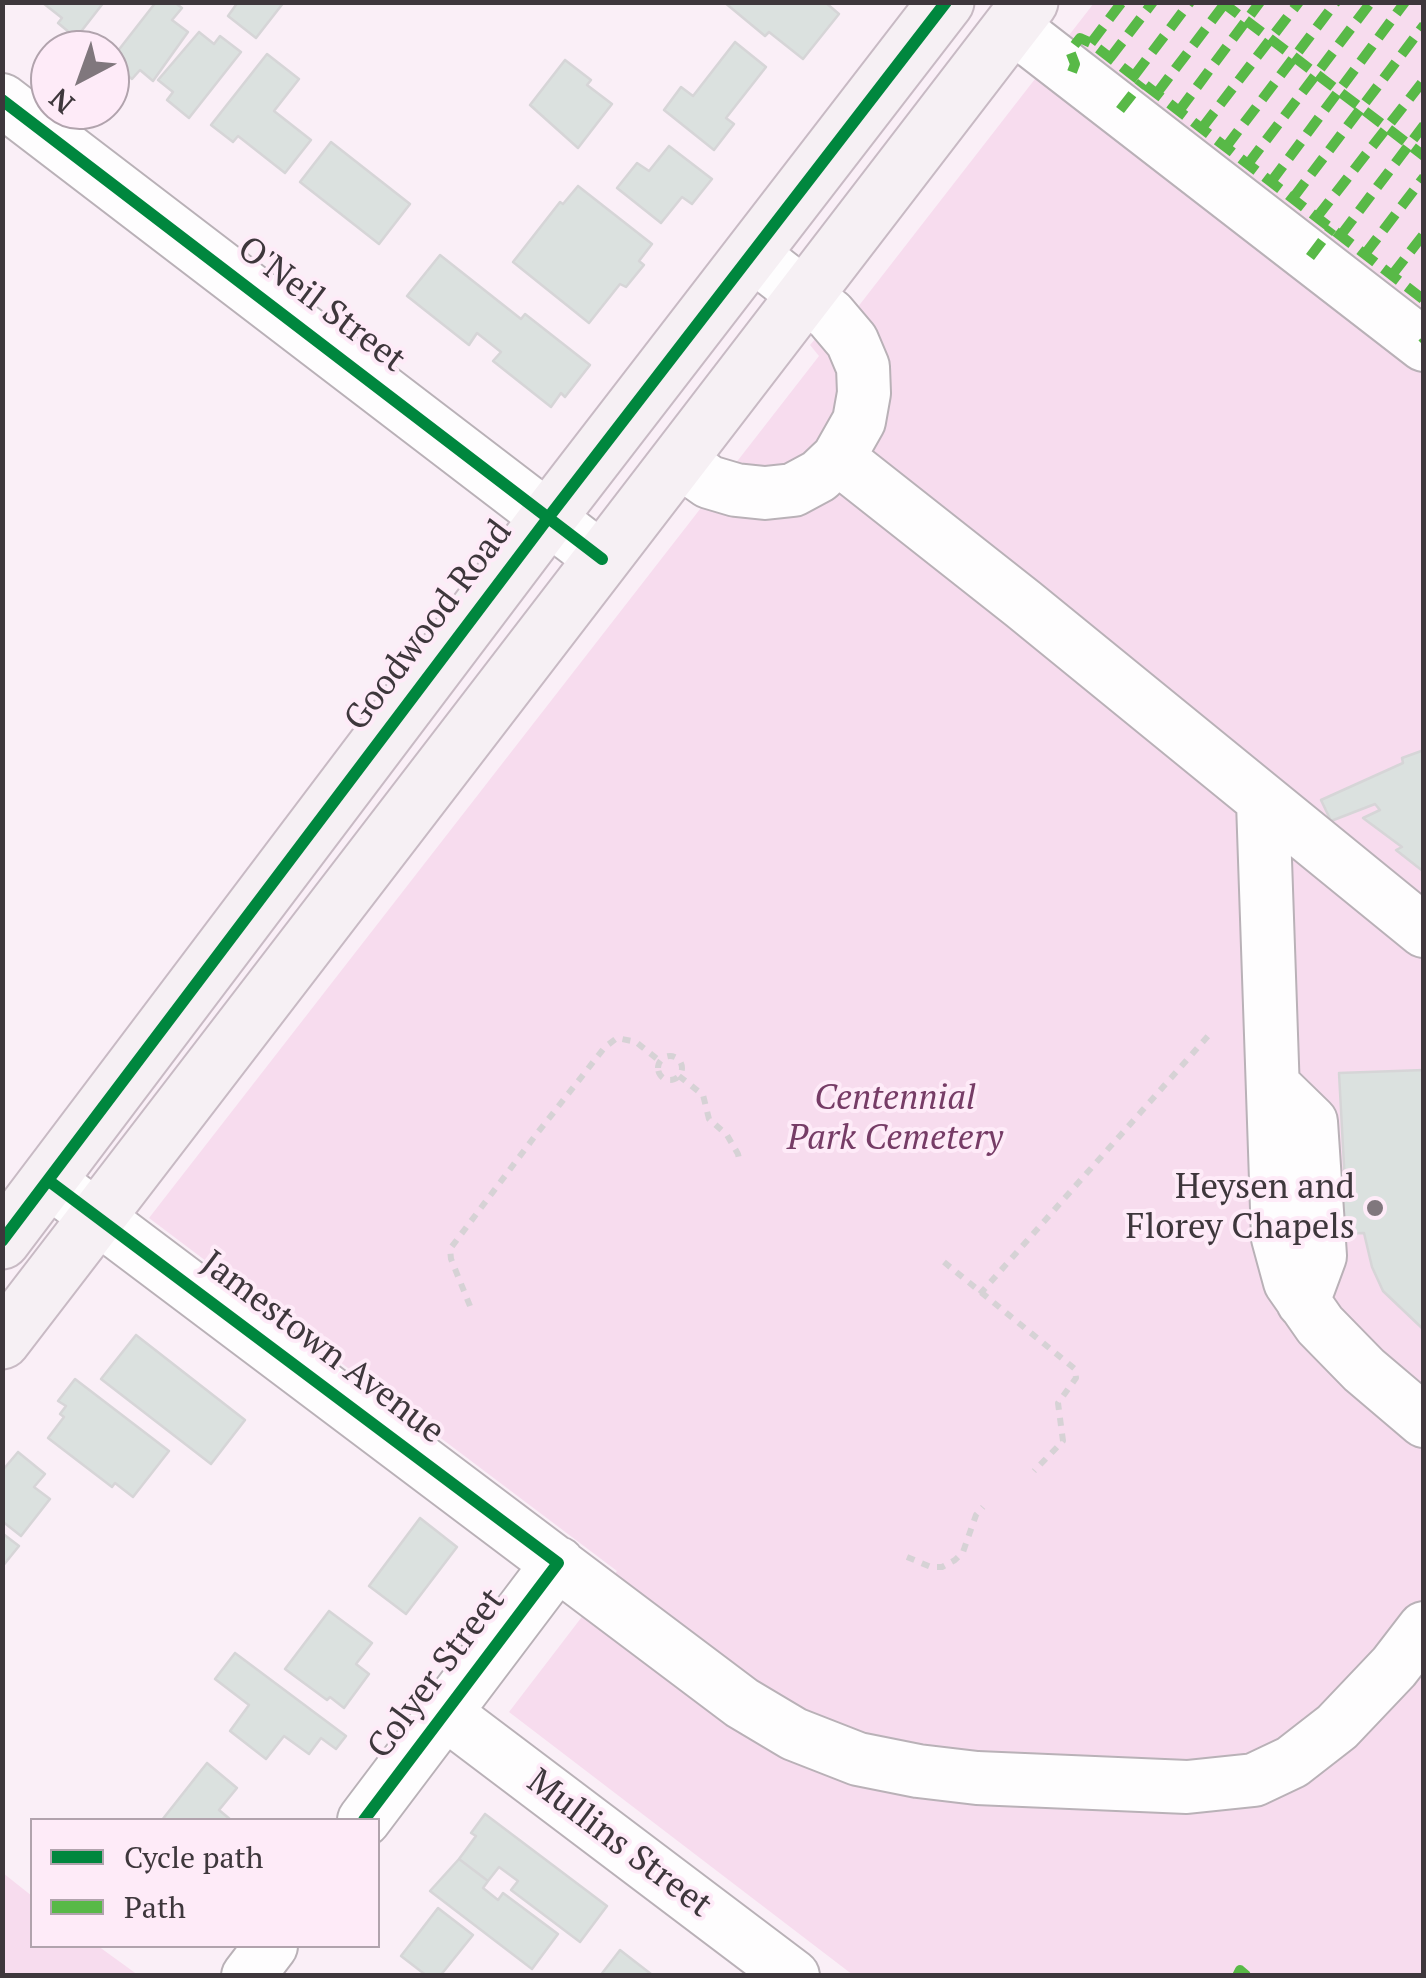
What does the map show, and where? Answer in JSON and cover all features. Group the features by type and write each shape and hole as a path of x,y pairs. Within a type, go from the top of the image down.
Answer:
{"main road":[{"name":"Goodwood Road","path":"2,1241 941,4"},
{"path":"2,1341 1021,14"}],"street":[{"path":"1021,14 1424,345"},
{"name":"O'Neil Street","path":"2,100 602,559"},
{"path":"678,460 709,482 736,490 793,490 819,476 838,458 860,421 863,367 852,342 833,318 752,254"},
{"path":"838,458 1424,931"},
{"path":"1263,802 1278,1238 1290,1282 1320,1326 1364,1370 1424,1420"},
{"name":"Jamestown Avenue","path":"49,1181 742,1702 794,1734 858,1759 918,1772 977,1778 1187,1787 1254,1780 1292,1762 1414,1662"},
{"name":"Colyer Street","path":"366,1818 558,1562"},
{"name":"Mullins Street","path":"445,1713 793,1976"},
{"path":"248,1976 269,1948"}],"path":[{"path":"980,1294 1208,1036"},
{"path":"470,1306 450,1249 535,1136 611,1042 626,1038 636,1042 660,1062"},
{"path":"670,1056 678,1059 680,1076 668,1080 661,1076 660,1062 670,1056"},
{"path":"680,1076 702,1095 709,1119 727,1135 740,1163"},
{"path":"944,1262 1075,1369 1076,1378 1058,1403 1062,1442 1034,1471"},
{"path":"907,1556 931,1567 954,1560 963,1552 976,1515 983,1507"}],"green space":[{"name":"Centennial Park Cemetery","path":"1094,3 1423,3 1423,1975 853,1975 509,1712 617,1571 149,1218 819,356 810,345 816,338 826,348"},
{"path":"3,1873 30,1894 30,1948 101,1948 138,1975 3,1975"}],"building":[{"path":"104,2 82,30 66,30 58,23 62,18 43,3"},
{"path":"156,2 174,2 182,8 172,20 188,32 153,81 140,70 130,77 130,35"},
{"path":"238,2 284,2 256,38 228,16"},
{"path":"724,2 825,2 839,14 803,59 769,32 765,36"},
{"path":"199,32 214,44 220,36 241,52 189,118 167,100 173,92 158,80"},
{"path":"735,42 766,67 726,118 734,124 714,150 664,110 681,87 693,96"},
{"path":"267,54 299,79 274,111 311,140 285,173 238,136 233,142 211,125"},
{"path":"565,60 591,80 587,85 612,104 578,148 530,105"},
{"path":"331,142 410,204 379,244 300,182"},
{"path":"669,146 712,179 692,204 682,197 661,223 617,188 637,163 649,171"},
{"path":"578,186 652,244 639,261 644,265 626,287 620,284 589,323 513,262 560,202 563,204"},
{"path":"440,255 521,319 525,314 590,365 565,397 561,393 551,407 493,361 501,352 477,333 469,345 407,296"},
{"path":"1424,750 1424,872 1396,850 1402,847 1363,818 1380,810 1375,804 1331,821 1321,800"},
{"name":"Heysen and Florey Chapels","path":"1424,1070 1424,1330 1383,1291 1364,1233 1328,1234 1325,1184 1345,1184 1339,1073"},
{"path":"136,1335 245,1420 211,1464 101,1379"},
{"path":"75,1379 169,1451 133,1497 115,1483 112,1487 48,1438 64,1417 60,1414 66,1406 58,1401"},
{"path":"18,1452 45,1474 34,1487 50,1499 21,1536 2,1521 2,1471"},
{"path":"420,1518 457,1547 406,1614 369,1586"},
{"path":"2,1533 19,1546 2,1567"},
{"path":"329,1611 372,1643 356,1664 369,1674 344,1708 285,1669"},
{"path":"235,1653 346,1736 336,1749 321,1738 309,1754 284,1736 266,1759 230,1731 249,1705 215,1679"},
{"path":"207,1763 237,1788 219,1810 229,1818 164,1818"},
{"path":"485,1814 607,1906 580,1942 511,1890 518,1881 499,1867 488,1881 459,1859 476,1836 471,1833"},
{"path":"459,1859 488,1881 483,1888 498,1900 503,1893 558,1934 532,1969 430,1891"},
{"path":"438,1908 473,1935 440,1976 427,1976 401,1956"},
{"path":"620,1950 651,1974 650,1976 600,1976"}],"marked path":[{"path":"1091,43 1122,2"},
{"path":"1110,58 1153,2"},
{"path":"1134,76 1190,2"},
{"path":"1222,2 1424,156"},
{"path":"1157,93 1226,2"},
{"path":"1179,111 1260,2"},
{"path":"1202,128 1299,2"},
{"path":"1226,147 1336,2"},
{"path":"1248,164 1371,2"},
{"path":"1271,182 1405,2"},
{"path":"1293,198 1424,25"},
{"path":"1072,72 1075,64 1070,51 1080,38 1424,300"},
{"path":"1317,217 1424,80"},
{"path":"1120,110 1142,82"},
{"path":"1341,235 1424,125"},
{"path":"1365,254 1424,177"},
{"path":"1310,257 1332,228"},
{"path":"1392,275 1424,234"},
{"path":"1237,1976 1240,1970 1247,1976"}],"cycle path":[{"path":"2,1241 548,518 946,2"},
{"path":"2,100 602,559"},
{"path":"49,1181 558,1563 366,1818"}],"place":[{"name":"Heysen and Florey Chapels","path":"1375,1208"}]}
